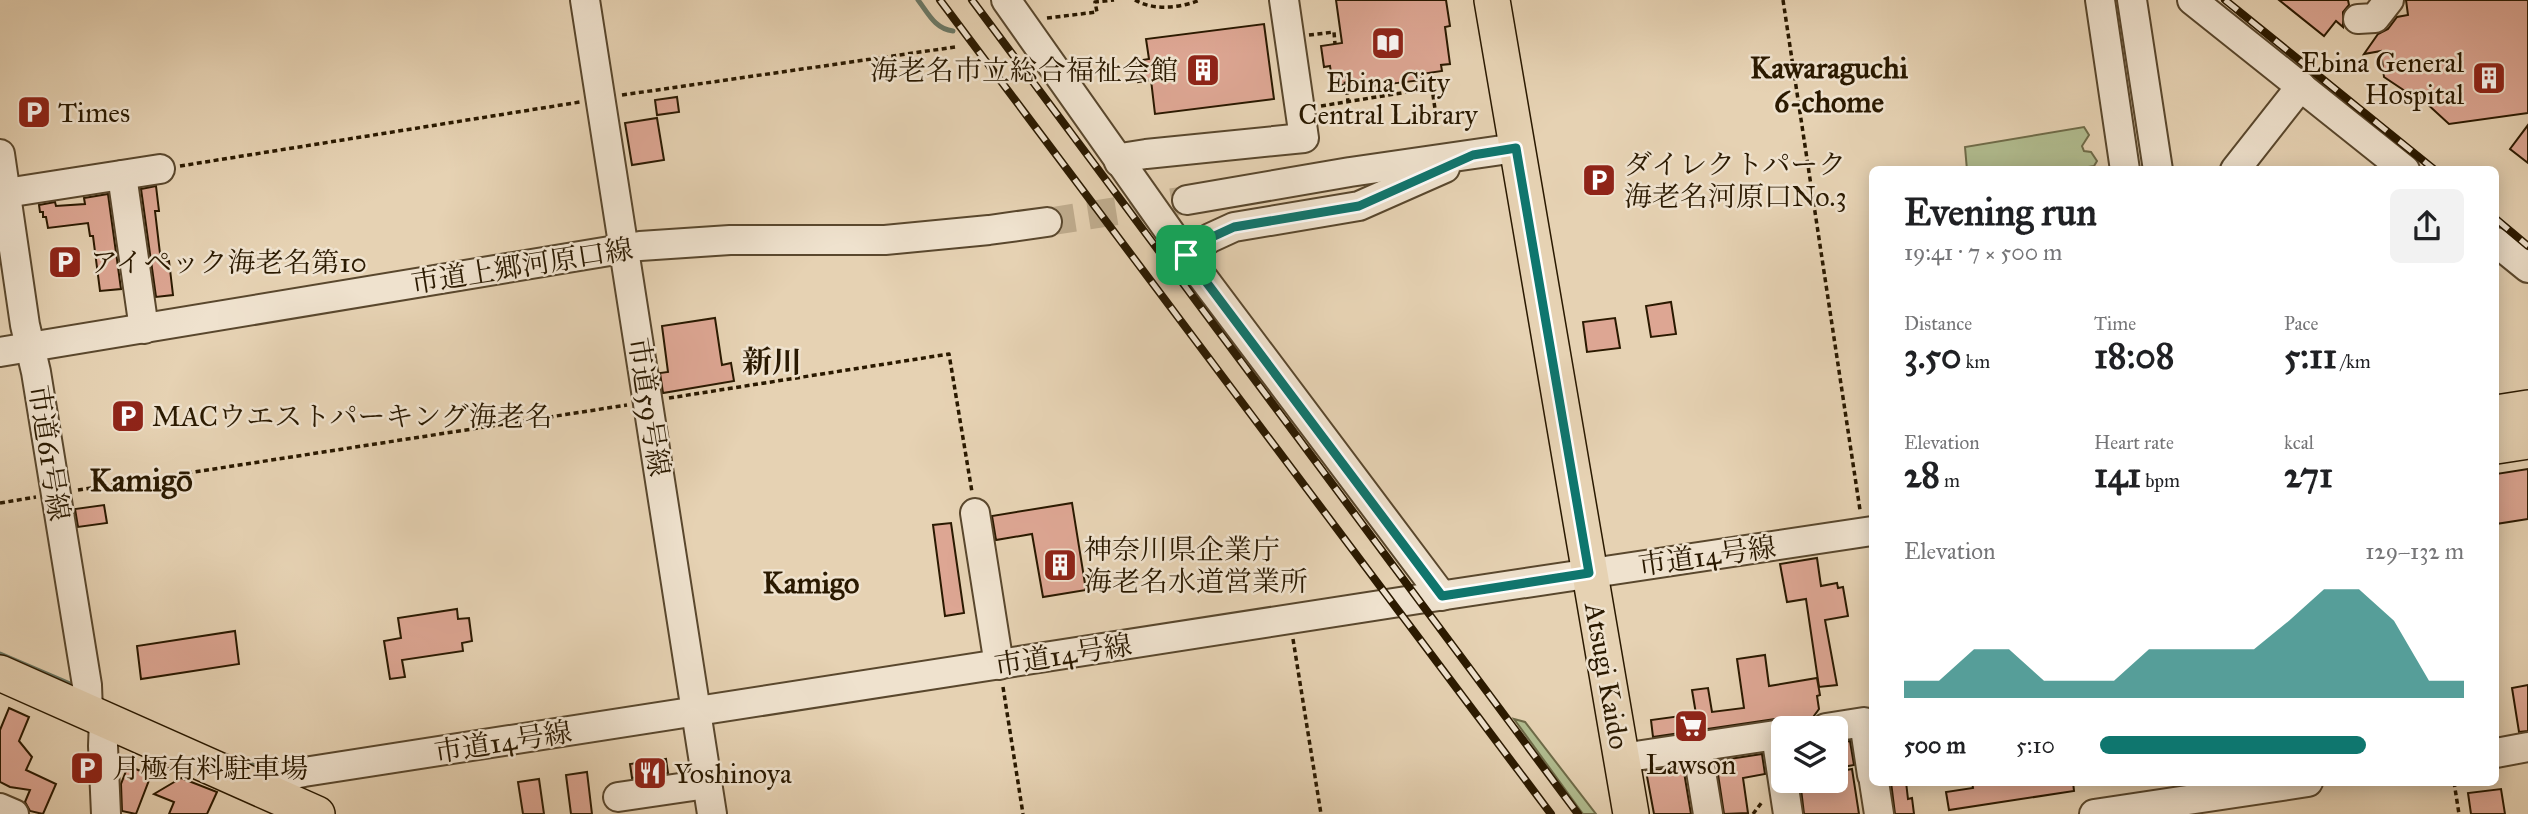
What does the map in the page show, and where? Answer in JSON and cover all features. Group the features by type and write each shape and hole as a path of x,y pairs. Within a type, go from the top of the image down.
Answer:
{"main road":[{"name":"Atsugi Kaido","path":"1494,16 1631,814"},
{"path":"2499,413 2528,408"},
{"path":"2499,446 2528,442"},
{"path":"0,673 317,814"}],"street":[{"name":"市道59号線","path":"585,0 712,814"},
{"path":"1006,0 1186,255 1442,596"},
{"path":"1119,162 1127,157 1146,154 1304,138 1284,0"},
{"path":"1477,0 1494,16"},
{"path":"2100,0 2124,166"},
{"path":"2133,0 2157,166"},
{"path":"2192,0 2400,166"},
{"path":"2358,19 2375,18 2389,0"},
{"path":"2238,166 2301,86"},
{"path":"1187,200 1516,148"},
{"name":"市道61号線","path":"0,154 29,348 34,363 87,685 103,746 106,814"},
{"path":"1186,255 1210,238 1234,227 1359,206 1473,155"},
{"path":"6,193 160,169"},
{"path":"122,175 144,329"},
{"name":"市道上郷河原口線","path":"0,352 624,248 730,240 885,240 1047,222"},
{"path":"2499,244 2528,268"},
{"path":"975,513 999,664"},
{"name":"市道14号線","path":"256,786 274,778 297,774 1868,532"},
{"path":"1848,725 1864,722 1869,755"},
{"path":"1622,758 1771,736"},
{"path":"1698,747 1708,814"},
{"path":"2499,752 2528,747"},
{"path":"618,797 707,784"},
{"path":"1875,786 1879,814"},
{"path":"2094,814 2285,786"},
{"path":"1786,793 1788,814"},
{"path":"0,808 13,814"}],"path":[{"path":"1038,20 1097,12 1096,2 1114,0"},
{"path":"1135,0 1157,7 1184,5 1200,0"},
{"path":"1783,0 1868,532"},
{"path":"1307,35 1334,32 1335,44"},
{"path":"160,169 600,99 955,47"},
{"path":"1344,74 1348,101"},
{"path":"1318,106 1432,88 1437,123"},
{"path":"0,503 949,354 975,513"},
{"path":"1290,620 1321,814"},
{"path":"999,664 1023,814"},
{"path":"2455,786 2459,814"}],"green space":[{"path":"2084,127 2089,135 2082,146 2084,151 2091,152 2097,161 2094,166 1967,166 1965,147"},
{"path":"1514,719 1525,722 1596,814 1583,814"}],"building":[{"name":"Ebina City Central Library","path":"1336,0 1446,0 1450,26 1445,27 1450,64 1441,65 1442,71 1421,74 1422,80 1373,86 1372,81 1333,86 1330,66 1324,67 1321,46 1342,43"},
{"path":"2279,0 2348,0 2349,5 2343,12 2343,27 2336,21 2324,36"},
{"path":"2406,0 2528,0 2528,113 2449,124 2412,90 2405,91 2384,77 2381,51 2364,54 2378,34 2388,29 2397,17 2408,15"},
{"name":"海老名市立総合福祉会館","path":"1264,24 1274,99 1155,114 1151,80 1138,82 1136,61 1149,59 1146,39"},
{"path":"677,97 679,112 657,115 655,100"},
{"path":"657,118 664,160 632,165 625,123"},
{"path":"2528,125 2528,163 2510,149"},
{"path":"156,186 159,211 155,211 161,262 169,261 173,295 156,297 141,189"},
{"path":"108,194 121,289 100,291 93,236 90,236 88,223 48,228 46,217 40,212 39,205 55,202 56,206 85,204 84,198"},
{"path":"1671,302 1676,334 1651,337 1646,306"},
{"path":"715,318 722,365 731,363 734,381 663,393 660,373 668,372 662,326"},
{"path":"1615,318 1620,348 1587,352 1583,322"},
{"path":"2528,469 2528,519 2499,524 2499,474"},
{"name":"神奈川県企業庁 海老名水道営業所","path":"1072,503 1086,590 1043,597 1032,534 996,540 992,516"},
{"path":"104,505 107,523 78,527 75,509"},
{"path":"951,523 964,613 945,616 933,525"},
{"path":"1817,558 1821,586 1837,583 1838,588 1843,587 1848,616 1825,620 1837,685 1819,687 1806,599 1787,602 1780,564"},
{"path":"457,609 458,619 469,618 472,641 462,643 463,651 402,660 405,677 390,679 384,641 401,638 398,618"},
{"path":"235,631 239,664 141,679 137,646"},
{"path":"1765,655 1769,686 1817,678 1819,709 1814,716 1771,716 1771,719 1653,737 1651,720 1696,714 1692,690 1708,688 1712,712 1744,708 1737,659"},
{"path":"2528,685 2528,731 2519,732 2512,688"},
{"path":"9,708 29,717 19,741 32,757 26,770 56,784 43,814 30,811 25,802 30,790 10,787 0,782 0,730"},
{"path":"1848,741 1854,765 1848,766"},
{"path":"1762,754 1765,774 1743,778 1748,813 1724,814 1716,761"},
{"name":"Yoshinoya","path":"666,759 668,773 632,778 630,764"},
{"path":"128,766 151,775 136,814 122,811 121,784"},
{"path":"1683,766 1691,814 1654,814 1646,771"},
{"path":"1852,769 1859,814 1804,814 1802,793 1848,793 1848,770"},
{"path":"587,772 592,814 571,814 566,775"},
{"path":"181,778 217,792 207,814 169,814 174,802 154,794"},
{"path":"539,779 544,814 523,814 518,782"},
{"path":"1892,786 1906,786 1908,799 1912,798 1914,814 1895,814"},
{"path":"2073,786 2074,791 1949,810 1946,792 1973,788"},
{"path":"2501,789 2505,814 2471,814 2468,793"}],"waterway":[{"path":"918,0 937,24 953,31"},
{"path":"0,654 70,684"},
{"path":"234,758 255,766"}],"tunnel":[{"path":"1047,222 1187,200"}],"railway":[{"path":"940,0 1551,814"},
{"path":"972,0 1578,814"},
{"path":"2225,0 2430,166"},
{"path":"2499,222 2528,246"}],"place":[{"name":"Ebina City Central Library","path":"1388,43"},
{"name":"海老名市立総合福祉会館","path":"1203,70"},
{"name":"Ebina General Hospital","path":"2489,78"},
{"name":"Times","path":"34,112"},
{"name":"ダイレクトパーク 海老名河原口No.3","path":"1599,180"},
{"name":"アイペック海老名第10","path":"65,262"},
{"name":"MACウエストパーキング海老名","path":"128,416"},
{"name":"神奈川県企業庁 海老名水道営業所","path":"1060,565"},
{"name":"Lawson","path":"1691,726"},
{"name":"月極有料駐車場","path":"87,768"},
{"name":"Yoshinoya","path":"650,773"}],"district":[{"name":"Kawaraguchi 6-chome","path":"1829,85"},
{"name":"新川","path":"772,362"},
{"name":"Kamigō","path":"141,480"},
{"name":"Kamigo","path":"811,583"}],"route":[{"path":"1516,148 1589,573 1442,596 1186,255 1210,238 1234,227 1359,206 1473,155 1516,148"}]}
